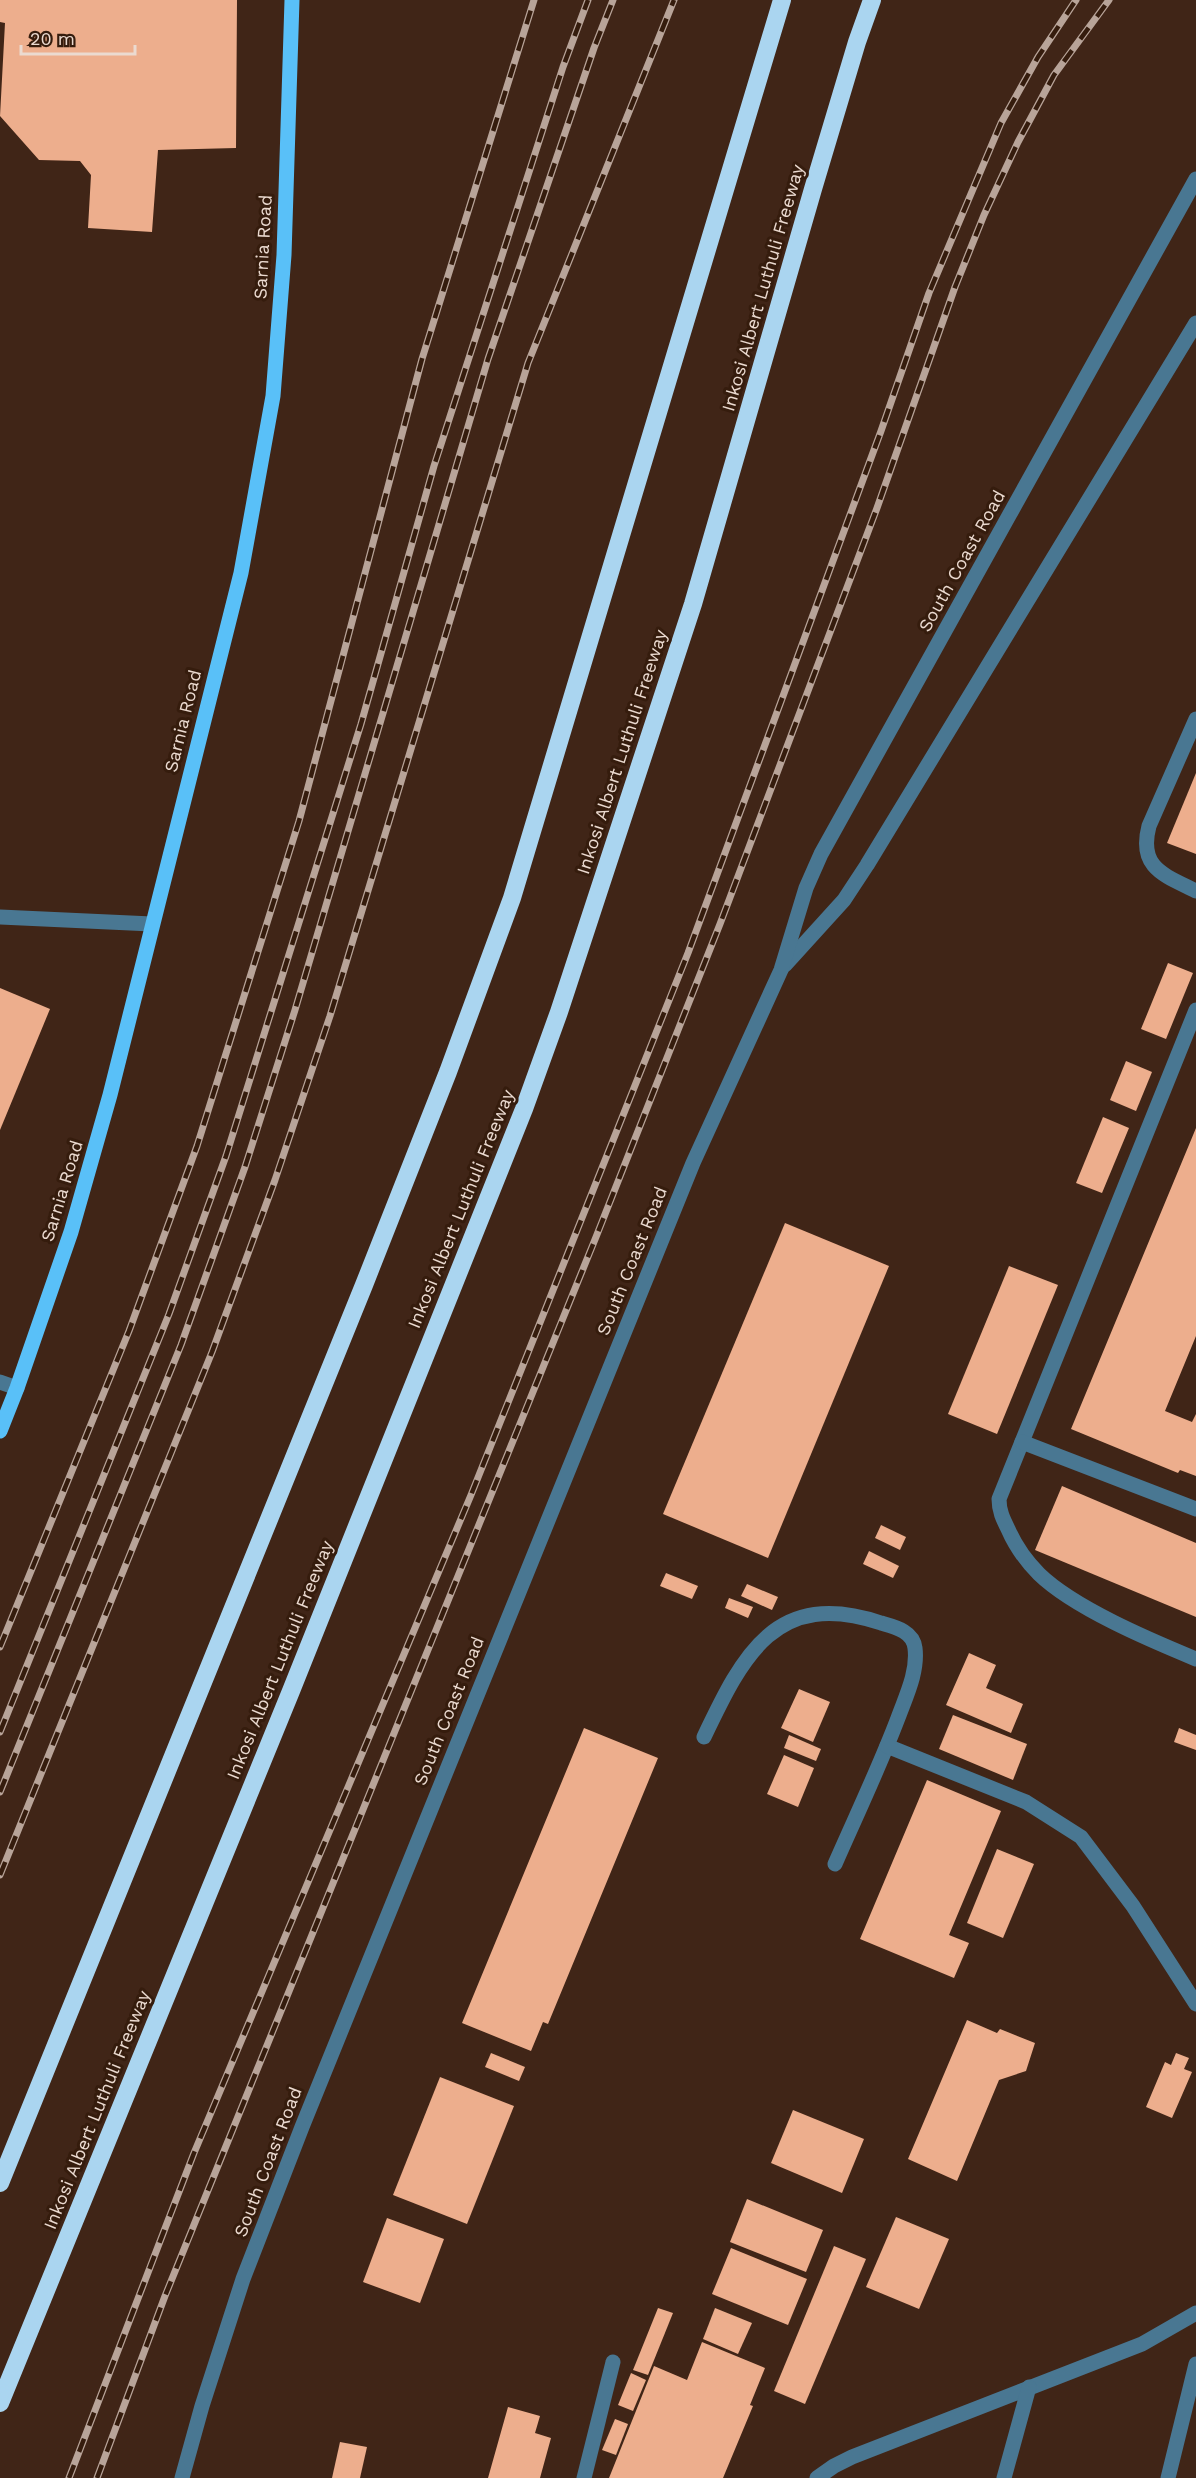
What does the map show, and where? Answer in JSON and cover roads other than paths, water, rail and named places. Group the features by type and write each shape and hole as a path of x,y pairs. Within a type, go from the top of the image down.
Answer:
{"highway":[{"path":"0,2183 360,1296 448,1072 512,898 782,0"},
{"name":"Inkosi Albert Luthuli Freeway","path":"0,2403 524,1109 559,1012 693,604 813,189 857,42 872,0"}],"main road":[{"name":"Sarnia Road","path":"0,1431 71,1232 110,1095 241,573 273,396 284,255 292,0"}],"street":[{"name":"South Coast Road","path":"182,2478 202,2406 243,2279 302,2127 693,1163 781,970 806,888 821,854 1196,179"},
{"name":"South Coast Road","path":"781,970 844,900 867,866 1196,323"},
{"path":"1196,719 1149,826 1145,844 1148,857 1155,868 1196,891"},
{"path":"0,916 152,924"},
{"path":"1196,1010 1001,1491 1000,1514 1014,1542 1039,1574 1066,1594 1152,1641 1196,1659"},
{"path":"0,1382 17,1388"},
{"path":"1022,1442 1196,1509"},
{"path":"704,1737 729,1685 744,1661 769,1634 801,1618 824,1613 846,1613 909,1634 914,1640 914,1672 887,1746 835,1864"},
{"path":"887,1746 1026,1802 1081,1837 1133,1906 1196,2004"},
{"path":"817,2478 852,2457 1142,2344 1196,2313"},
{"path":"584,2478 614,2362"},
{"path":"1168,2478 1196,2364"},
{"path":"1004,2478 1029,2387"}],"railway":[{"path":"0,1647 129,1331 197,1146 299,821 422,359 534,0"},
{"path":"0,1732 169,1314 226,1156 361,724 434,466 563,67 588,0"},
{"path":"0,1792 181,1345 245,1167 295,1010 488,359 594,48 613,0"},
{"path":"0,1875 212,1352 275,1180 330,1016 528,363 674,0"},
{"path":"69,2478 194,2153 471,1495 688,953 881,431 929,293 1001,123 1038,57 1076,0"},
{"path":"97,2478 165,2296 596,1237 720,924 877,508 955,287 984,215 1018,142 1054,75 1109,0"}]}
